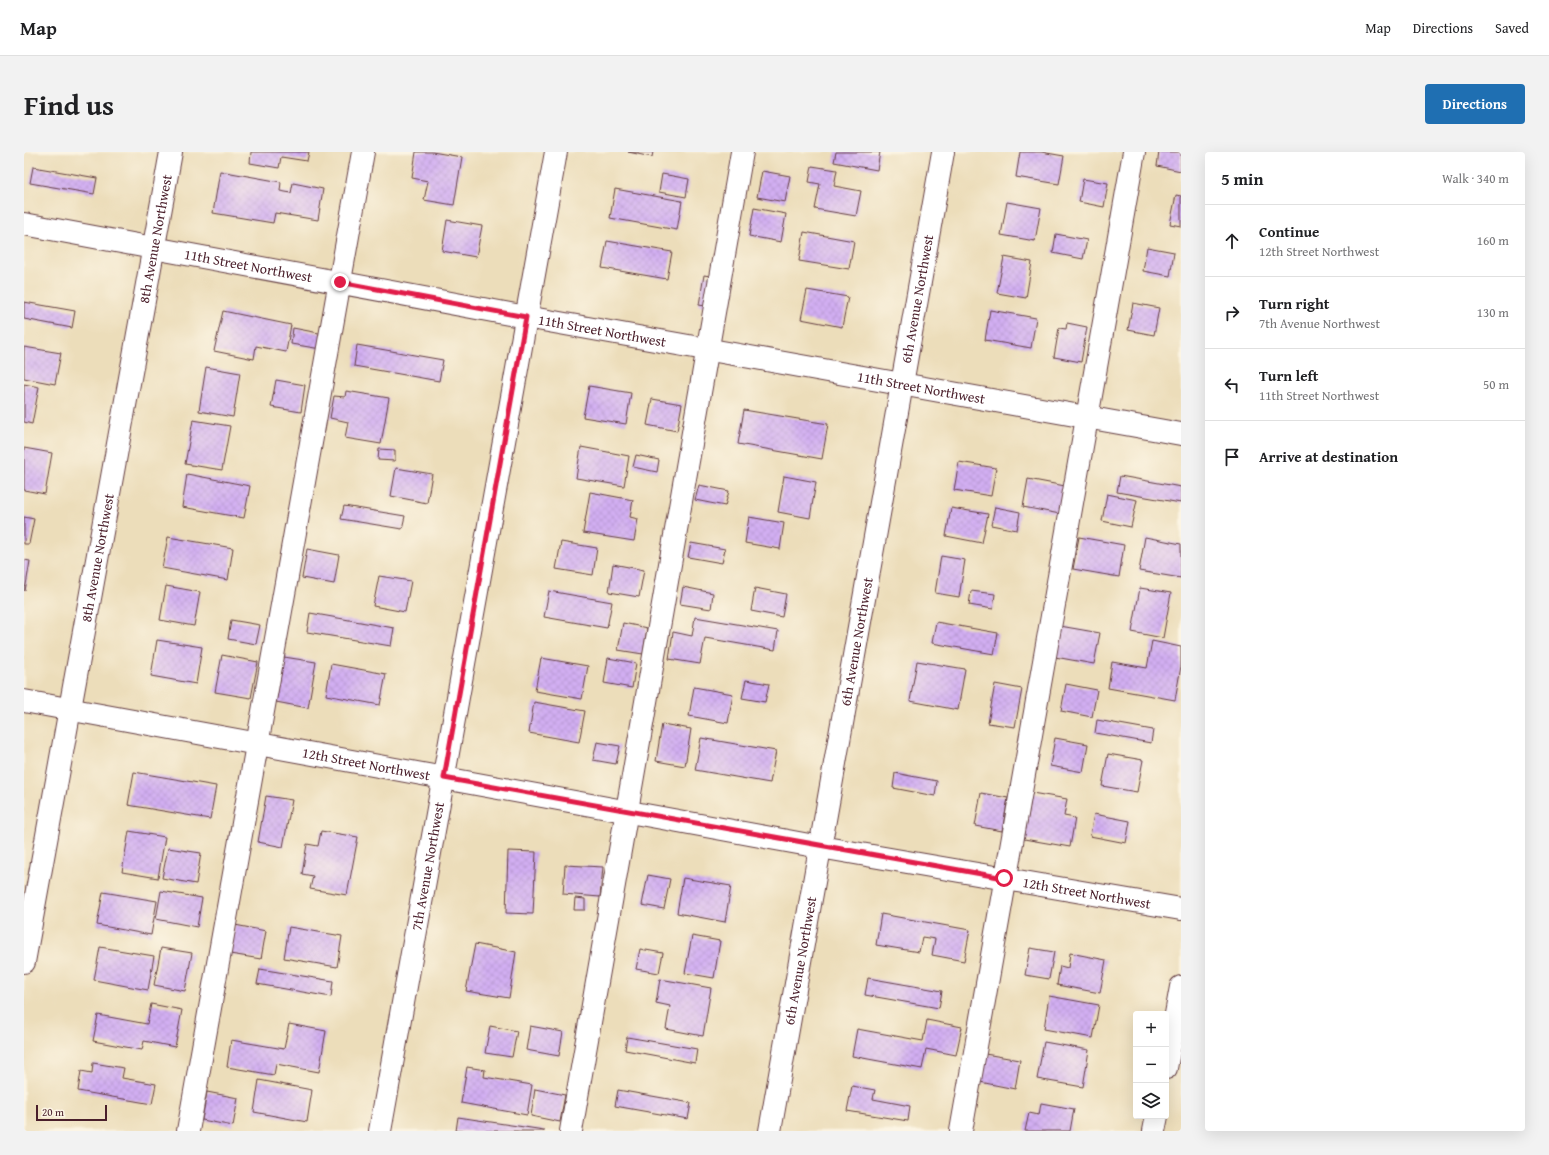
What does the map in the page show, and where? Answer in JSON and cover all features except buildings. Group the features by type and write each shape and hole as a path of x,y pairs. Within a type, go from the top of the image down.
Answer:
{"street":[{"name":"8th Avenue Northwest","path":"24,962 171,152"},
{"path":"188,1131 363,152"},
{"name":"7th Avenue Northwest","path":"380,1131 556,152"},
{"path":"570,1131 742,152"},
{"name":"6th Avenue Northwest","path":"770,1131 901,382 943,152"},
{"path":"960,1131 1004,878 1089,417 1134,152"},
{"name":"11th Street Northwest","path":"24,224 526,317 901,382 1181,434"},
{"name":"12th Street Northwest","path":"24,701 820,847 1181,909"},
{"path":"1169,1052 1181,987"},
{"path":"1154,1131 1156,1119"}],"route":[{"path":"340,282 526,317 444,778 820,847 1004,878"}]}
